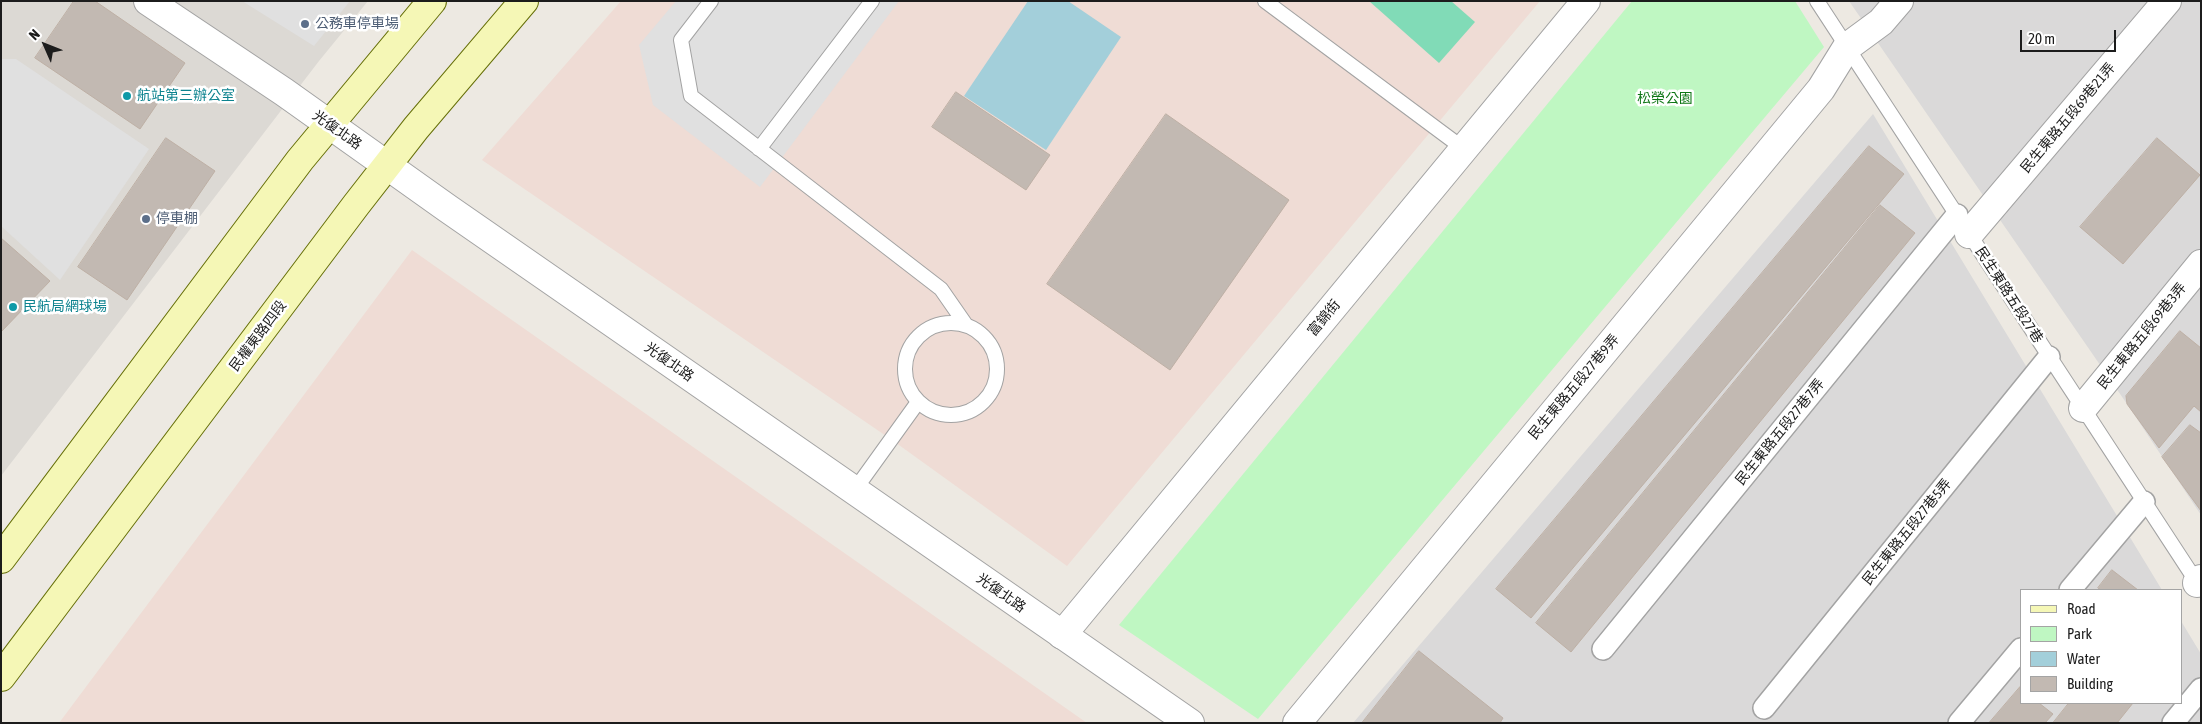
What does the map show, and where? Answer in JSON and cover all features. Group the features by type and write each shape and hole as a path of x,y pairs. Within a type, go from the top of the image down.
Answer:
{"main road":[{"path":"1,559 329,124 432,1"},
{"name":"民權東路四段","path":"1,677 387,165 524,1"}],"street":[{"name":"光復北路","path":"148,1 329,124 1190,723"},
{"name":"富錦街","path":"1062,634 1586,1"},
{"path":"1847,47 1881,22 1899,1"},
{"name":"民生東路五段69巷21弄","path":"1963,225 2167,1"},
{"name":"民生東路五段27巷9弄","path":"1297,723 1821,89 1847,47"},
{"name":"民生東路五段27巷7弄","path":"1603,649 1963,225"},
{"name":"民生東路五段69巷3弄","path":"2083,408 2201,264"},
{"name":"民生東路五段27巷5弄","path":"1764,708 2049,356"},
{"path":"2071,589 2144,502"},
{"path":"1959,723 2020,650"},
{"path":"2173,723 2201,689"}],"lane":[{"path":"711,1 681,40 691,96 940,289 966,325 983,336 994,353 997,374 990,393 976,408 956,415 936,413 918,402 907,385 905,364 911,344 926,330 946,323 966,325"},
{"path":"759,149 872,1"},
{"path":"1265,1 1464,149"},
{"name":"民生東路五段27巷","path":"1817,1 2144,502 2200,584"},
{"path":"854,491 918,402"}],"shaded area":[{"path":"1,1 368,1 319,61 1,476"},
{"name":"公務車停車場","path":"242,1 350,1 314,46"},
{"path":"621,1 1540,1 1067,566 892,440 482,160"},
{"path":"676,1 899,1 760,187 653,105 639,45"},
{"path":"1849,1 2201,1 2201,515 2127,404"},
{"path":"1,59 16,59 149,149 60,280 1,226"},
{"path":"1873,114 2161,589 2020,589 2020,704 2182,704 2182,623 2201,654 2201,723 1353,723"},
{"path":"412,250 1087,723 59,723"}],"green space":[{"path":"1369,1 1451,1 1475,22 1439,63"},
{"name":"松榮公園","path":"1632,1 1795,1 1824,47 1258,719 1119,625"}],"water":[{"path":"1028,1 1068,1 1121,37 1046,150 964,96"}],"building":[{"name":"航站第三辦公室","path":"74,1 95,1 185,63 140,129 35,58"},
{"path":"956,92 1050,155 1026,190 932,127"},
{"path":"1166,114 1289,200 1170,370 1047,284"},
{"name":"停車棚","path":"166,138 215,171 127,300 78,267"},
{"path":"2157,138 2200,175 2123,264 2080,227"},
{"path":"1869,146 1904,174 1531,618 1496,589"},
{"path":"1880,205 1915,233 1571,652 1536,623"},
{"name":"民航局網球場","path":"1,238 50,281 1,332"},
{"path":"2180,331 2201,348 2201,412 2194,406 2159,448 2127,404 2126,396"},
{"path":"2190,425 2201,433 2201,511 2162,457"},
{"path":"2112,570 2137,589 2100,589 2098,588"},
{"path":"1419,651 1503,718 1500,723 1362,723"},
{"path":"2020,687 2020,704 2040,704 2053,714 2045,723 1990,722"},
{"path":"2068,704 2132,704 2117,723 2053,723"}],"place":[{"name":"公務車停車場","path":"305,24"},
{"name":"航站第三辦公室","path":"127,96"},
{"name":"停車棚","path":"146,219"},
{"name":"民航局網球場","path":"13,307"}]}
